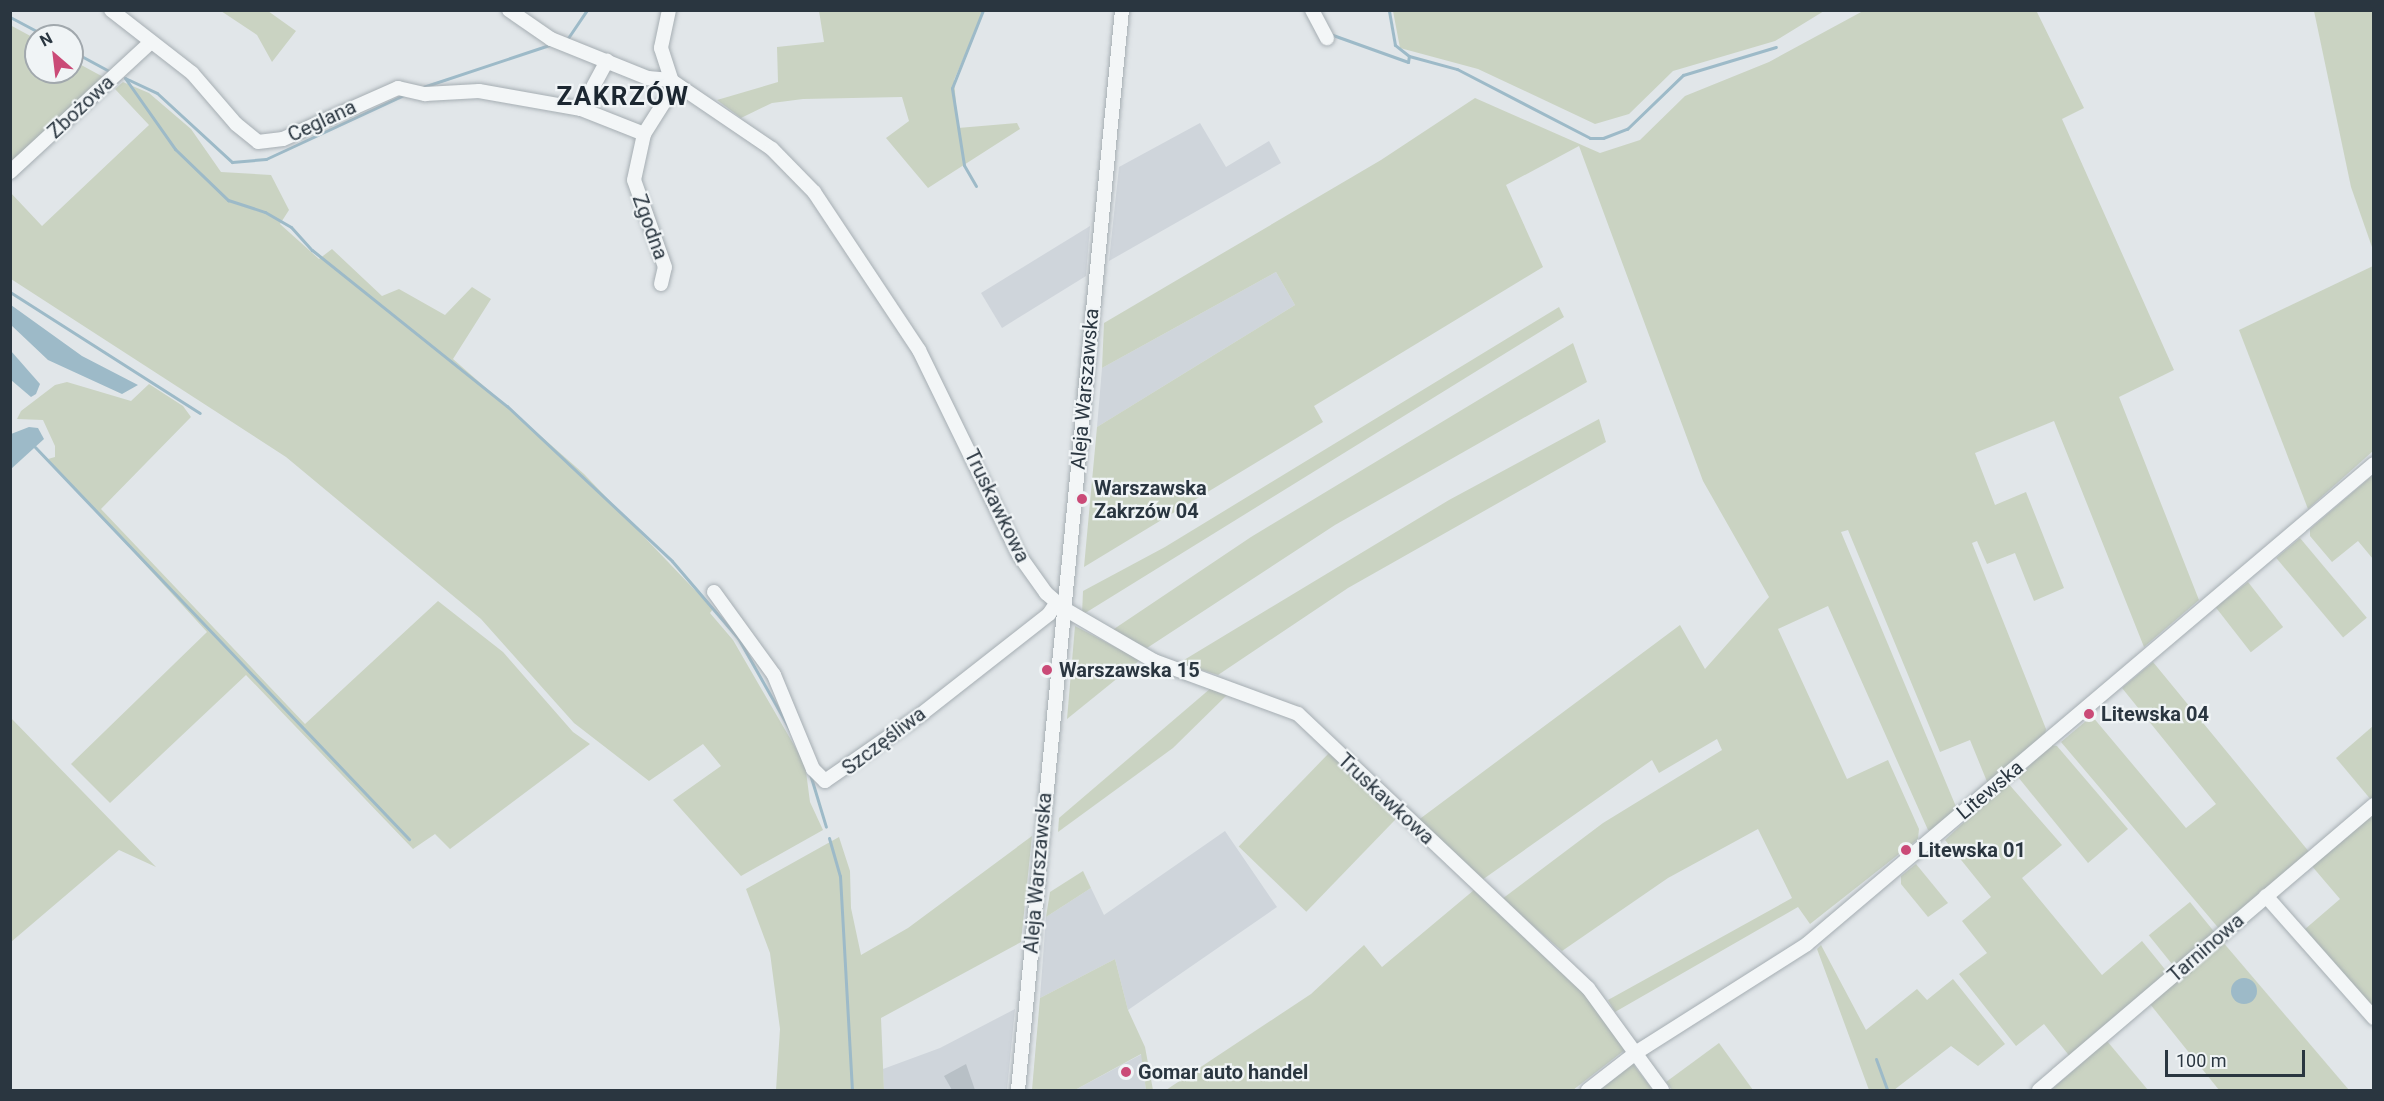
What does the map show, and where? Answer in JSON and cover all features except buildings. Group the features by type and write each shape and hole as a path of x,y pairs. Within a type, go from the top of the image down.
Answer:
{"street":[{"name":"Ceglana","path":"111,10 192,72 248,136 268,144 398,88 425,94 478,91 581,109 644,134"},
{"path":"509,10 542,35 648,78 674,84"},
{"path":"669,10 661,48 674,84"},
{"name":"Aleja Warszawska","path":"1018,1090 1060,605 1122,10"},
{"path":"1312,10 1327,38"},
{"name":"Zbożowa","path":"10,172 151,42"},
{"path":"581,109 607,61"},
{"path":"644,134 674,84"},
{"name":"Truskawkowa","path":"674,84 772,149 814,192 919,350 1018,555 1060,605 1154,661 1298,714 1588,988 1637,1052 1662,1090"},
{"name":"Zgodna","path":"644,134 634,180 665,267 661,284"},
{"name":"Litewska","path":"1588,1090 1637,1052 1807,945 2373,464"},
{"name":"Szczęśliwa","path":"714,592 774,675 813,769 825,781 928,709 1060,605"},
{"name":"Tarninowa","path":"2038,1090 2373,805"},
{"path":"2266,896 2373,1018"}],"shaded area":[{"path":"1200,123 1226,167 1269,141 1281,163 1109,261 1119,167"},
{"path":"1090,226 1086,276 1002,328 981,293"},
{"path":"1276,272 1295,305 1097,427 1102,368"},
{"path":"1225,831 1277,907 1128,1010 1115,959 1040,998 1046,917 1091,888 1104,915"},
{"path":"1015,1009 1007,1090 884,1090 883,1069 940,1048"},
{"name":"Gomar auto handel","path":"1142,1054 1146,1090 1075,1090"}],"green space":[{"path":"1393,10 1824,11 1775,41 1673,71 1629,114 1595,124 1478,69 1400,48"},
{"path":"2036,10 2084,108 2062,119 2174,370 2119,397 2199,600 2144,647 2054,421 1975,453 1995,505 2026,492 2064,588 2034,601 2015,553 1987,564 1977,541 1972,543 2046,729 2045,735 1988,784 1970,740 1940,752 1848,530 1841,532 1957,809 1933,831 1928,830 1828,606 1778,629 1847,779 1888,760 1919,829 1918,839 1810,924 1798,907 1615,1012 1608,1000 1792,898 1758,829 1668,878 1562,951 1502,899 1603,823 1722,750 1717,739 1659,773 1652,760 1482,880 1417,821 1680,625 1705,669 1769,597 1703,481 1579,146 1506,185 1543,267 1314,406 1323,422 1084,567 1097,427 1295,305 1276,272 1102,368 1104,323 1381,160 1475,98 1600,153 1640,140 1685,96 1769,62 1863,11"},
{"path":"221,11 268,11 296,31 272,62 257,35"},
{"path":"819,11 984,11 954,80 958,128 1017,123 1020,129 928,188 886,138 909,121 902,97 803,99 772,103 741,118 717,100 778,82 777,47 824,42"},
{"path":"2314,11 2373,11 2373,250 2351,187"},
{"path":"10,25 24,33 24,84 84,84 84,67 107,79 10,165"},
{"path":"123,82 149,93 191,129 221,172 271,175 289,210 280,224 319,259 332,249 382,296 399,289 445,315 472,287 491,299 453,359 584,474 713,609 710,613 733,640 805,764 810,802 823,830 741,876 673,800 721,766 703,744 649,781 574,723 481,619 286,457 11,279 10,192 42,226 149,125 115,89"},
{"path":"2373,266 2373,451 2308,509 2239,330"},
{"path":"1559,307 1564,317 1082,615 1083,591 1165,547"},
{"path":"1573,343 1587,382 1335,525 1147,648 1111,631 1251,537"},
{"path":"67,382 131,401 149,384 183,406 191,417 101,509 305,724 438,601 503,652 573,732 590,744 450,849 435,834 413,849 246,675 110,803 71,764 207,632 48,459 55,457 55,446 43,420 17,419 21,411 55,385"},
{"path":"1599,419 1606,442 1348,588 1218,675 1179,663 1449,500"},
{"path":"2373,475 2373,559 2358,541 2332,562 2310,536 2310,529"},
{"path":"2300,538 2367,618 2343,638 2276,558"},
{"path":"2248,582 2283,627 2251,652 2216,607"},
{"path":"1075,626 1140,660 1067,719"},
{"path":"2153,662 2310,853 2221,931 2061,742 2092,716 2186,828 2216,804 2122,688"},
{"path":"1211,688 1229,693 1173,748 1058,832 1059,818"},
{"path":"10,717 156,867 119,850 11,942"},
{"path":"2373,726 2373,800 2372,801 2336,758"},
{"path":"2050,745 2057,746 2128,829 2088,863 2018,777"},
{"path":"1329,753 1397,818 1306,912 1239,847"},
{"path":"2007,782 2062,845 2022,878 2102,975 2142,941 2168,973 2071,1058 2044,1024 2016,1046 1959,974 1987,953 1962,921 1991,897 1945,840"},
{"path":"2373,810 2373,1012 2304,930 2340,899 2311,865"},
{"path":"1032,836 1021,942 881,1018 884,1090 776,1090 780,1029 770,953 746,889 839,837 850,871 851,908 861,955 908,928"},
{"path":"1916,864 1948,903 1928,917 1901,884 1901,876"},
{"path":"1083,871 1091,888 1046,917 1050,892"},
{"path":"1474,890 1585,995 1626,1049 1573,1090 1166,1090 1311,994 1364,945 1382,967"},
{"path":"2190,902 2216,934 2175,967 2149,935"},
{"path":"2222,941 2349,1090 2219,1090 2150,1004"},
{"path":"1821,945 1866,1030 1917,989 1927,1000 1953,979 2005,1044 1978,1066 1951,1046 1894,1090 1869,1090 1817,949"},
{"path":"1115,959 1128,1010 1145,1047 1153,1090 1146,1090 1141,1054 1075,1090 1032,1090 1040,998"},
{"path":"2107,1041 2148,1090 2051,1090"},
{"path":"1719,1043 1753,1090 1672,1090 1666,1082"},
{"path":"1633,1064 1653,1090 1600,1090"}],"water":[{"path":"11,305 82,356 138,385 122,394 48,360 11,325"},
{"path":"11,351 40,384 36,394 31,397 11,380"},
{"path":"29,427 38,428 44,439 11,469 11,434"},
{"path":"2244,978 2253,982 2257,991 2253,1000 2244,1004 2235,1000 2231,991 2235,982"}],"waterway":[{"path":"568,38 587,10"},
{"path":"976,186 964,165 952,88 983,10"},
{"path":"1330,34 1408,62 1409,56 1395,45 1389,10"},
{"path":"10,17 24,25"},
{"path":"423,87 549,45"},
{"path":"1409,56 1457,69 1590,138 1603,138 1627,129 1683,75 1776,47"},
{"path":"84,57 109,71"},
{"path":"125,78 175,149 228,200 265,212 291,227 312,250 507,406 672,561 738,638 790,730"},
{"path":"125,78 157,93 232,162 266,159 404,95"},
{"path":"10,292 200,413"},
{"path":"35,447 409,839"},
{"path":"810,774 826,827"},
{"path":"829,838 840,876 852,1090"},
{"path":"1876,1059 1887,1090"}],"place":[{"name":"Warszawska Zakrzów 04","path":"1082,499"},
{"name":"Warszawska 15","path":"1047,670"},
{"name":"Litewska 04","path":"2089,714"},
{"name":"Litewska 01","path":"1906,850"},
{"name":"Gomar auto handel","path":"1126,1072"}],"district":[{"name":"ZAKRZÓW","path":"623,97"}]}
